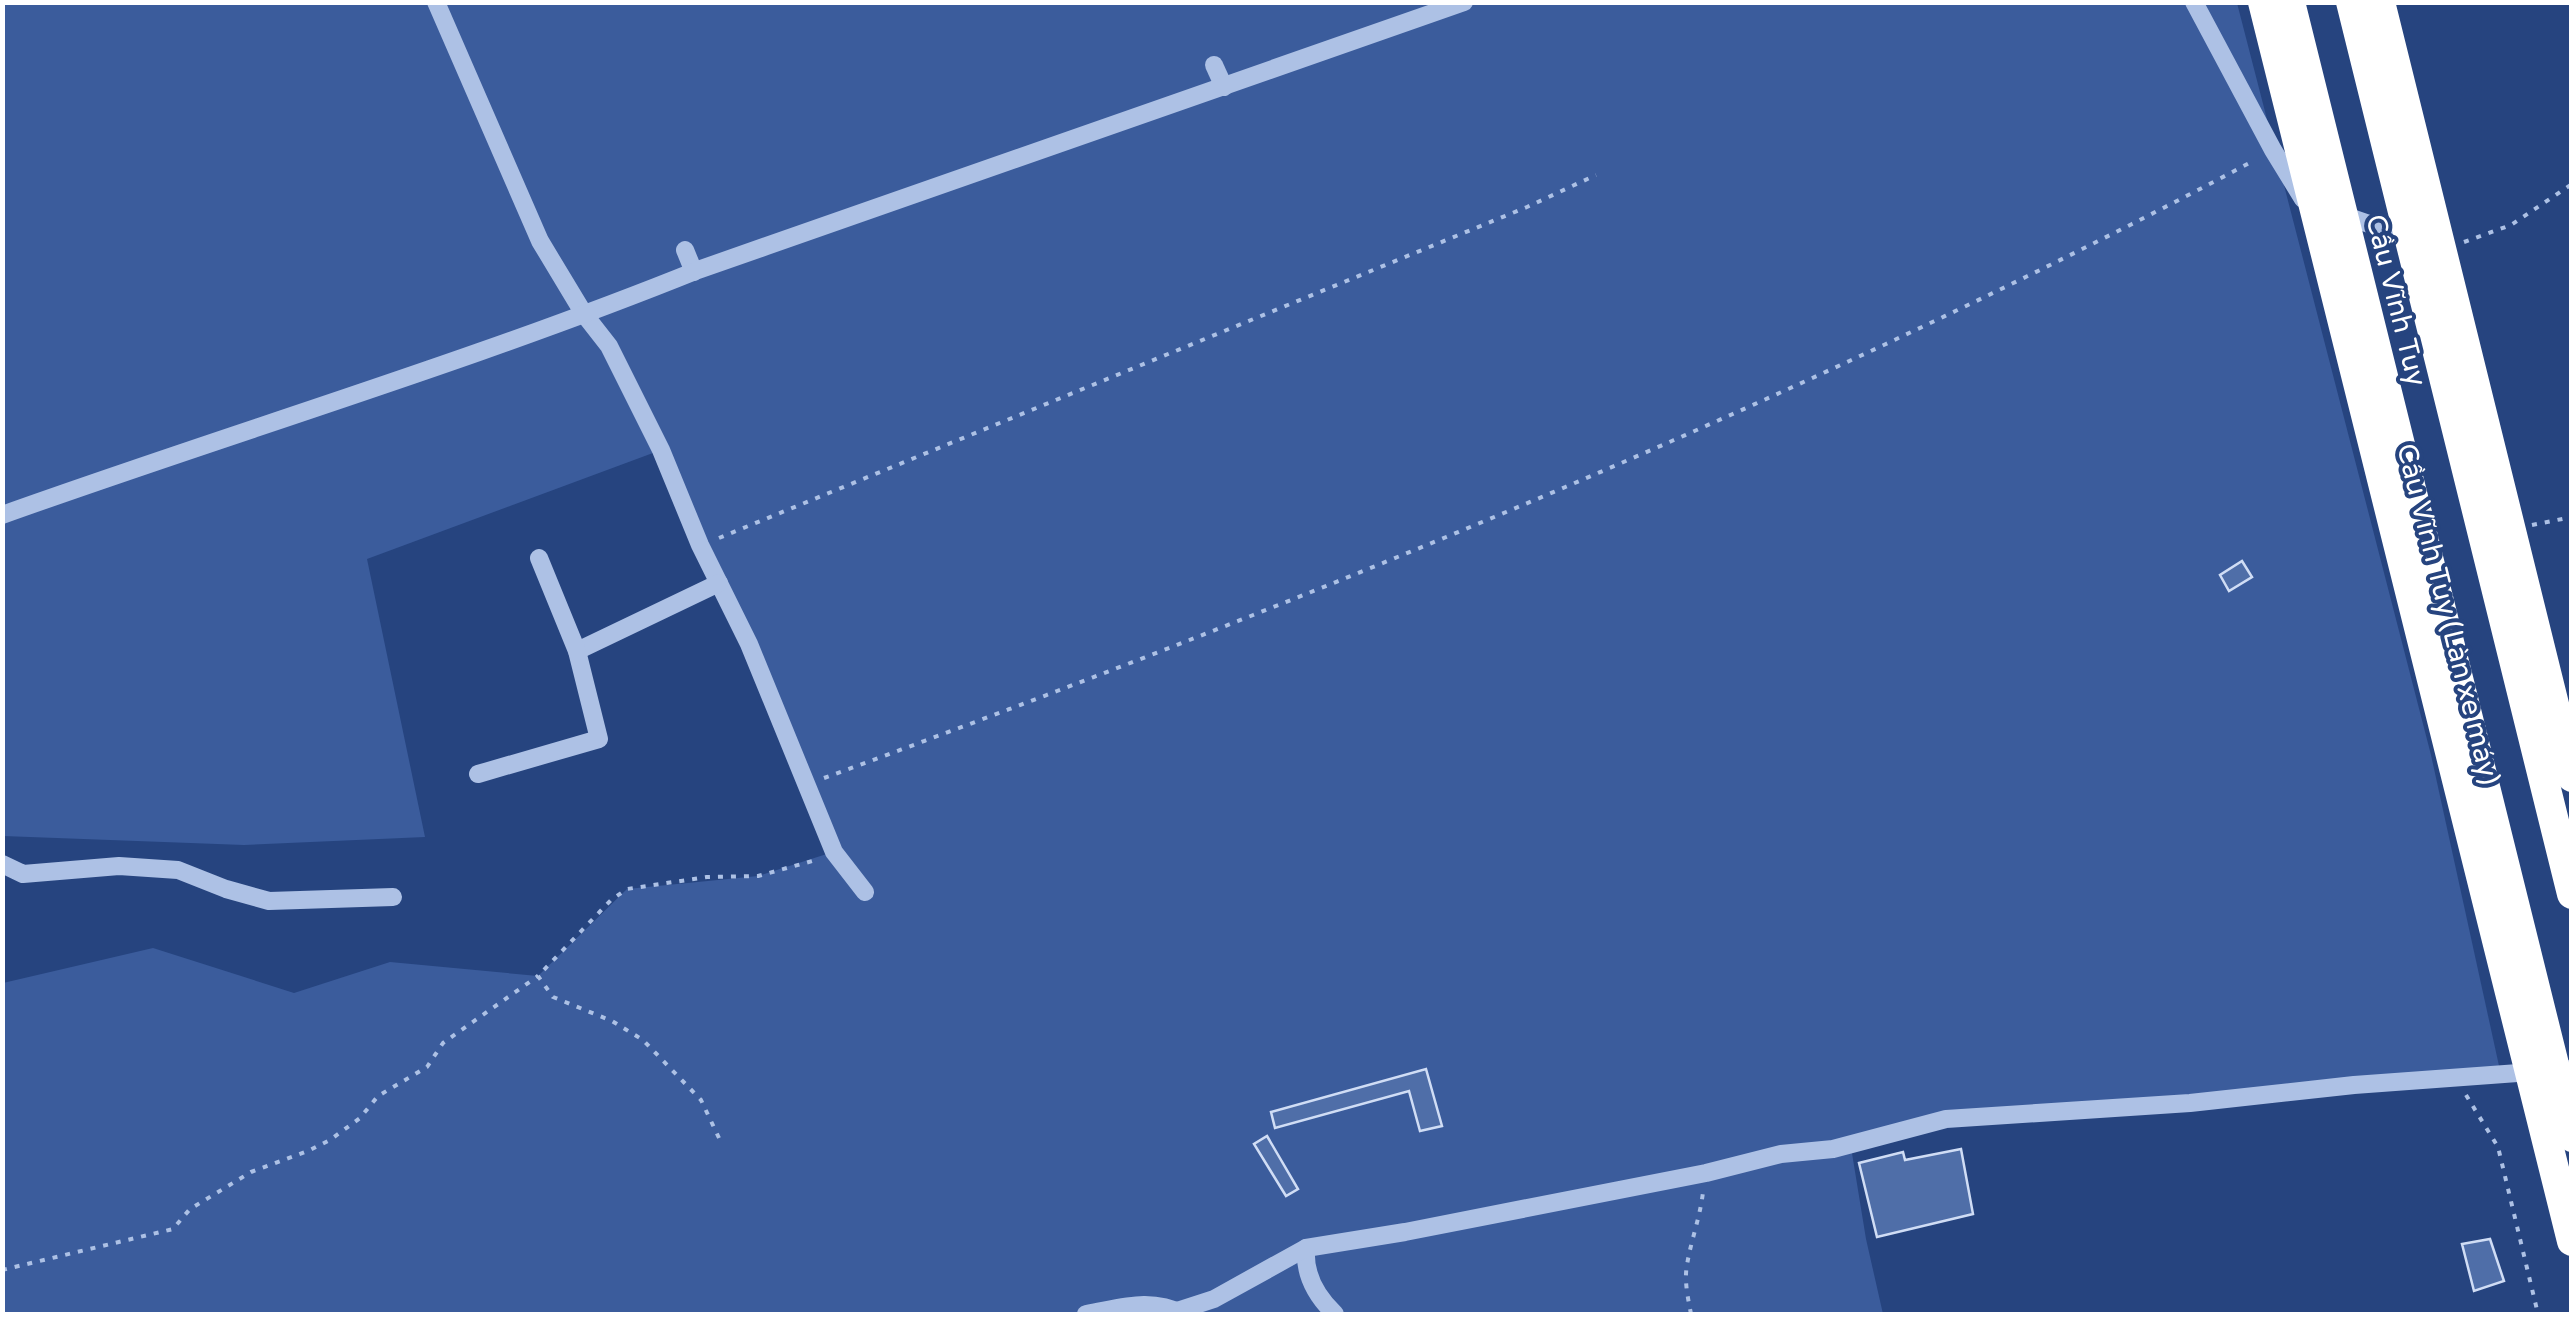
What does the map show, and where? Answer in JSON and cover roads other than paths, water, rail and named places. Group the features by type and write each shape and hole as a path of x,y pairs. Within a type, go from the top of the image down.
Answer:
{"highway":[{"name":"Cầu Vĩnh Tuy (Làn xe máy)","path":"2263,2 2572,1241"},
{"name":"Cầu Vĩnh Tuy","path":"2290,2 2572,1138"},
{"name":"Cầu Vĩnh Tuy","path":"2350,2 2572,894"},
{"path":"2380,2 2572,777"}],"lane":[{"path":"436,2 540,241 584,314 609,346 661,450 700,544 749,644 834,852 865,892"},
{"path":"2,515 194,439 321,406 1464,2"},
{"path":"2194,2 2305,202 2372,225 2419,228 2445,242"},
{"path":"2387,2 2572,740"},
{"path":"1214,65 1224,86"},
{"path":"685,250 694,272"},
{"path":"478,774 599,739 577,651 539,558"},
{"path":"577,651 720,583"},
{"path":"2,864 23,874 120,866 178,870 226,889 269,900 393,897"},
{"path":"1086,1314 1145,1302 1165,1305 1180,1313 1214,1299 1306,1248 1706,1173 1781,1154 1834,1149 1946,1119 2190,1103 2572,1068"},
{"path":"1306,1248 1310,1280 1335,1314"}]}
